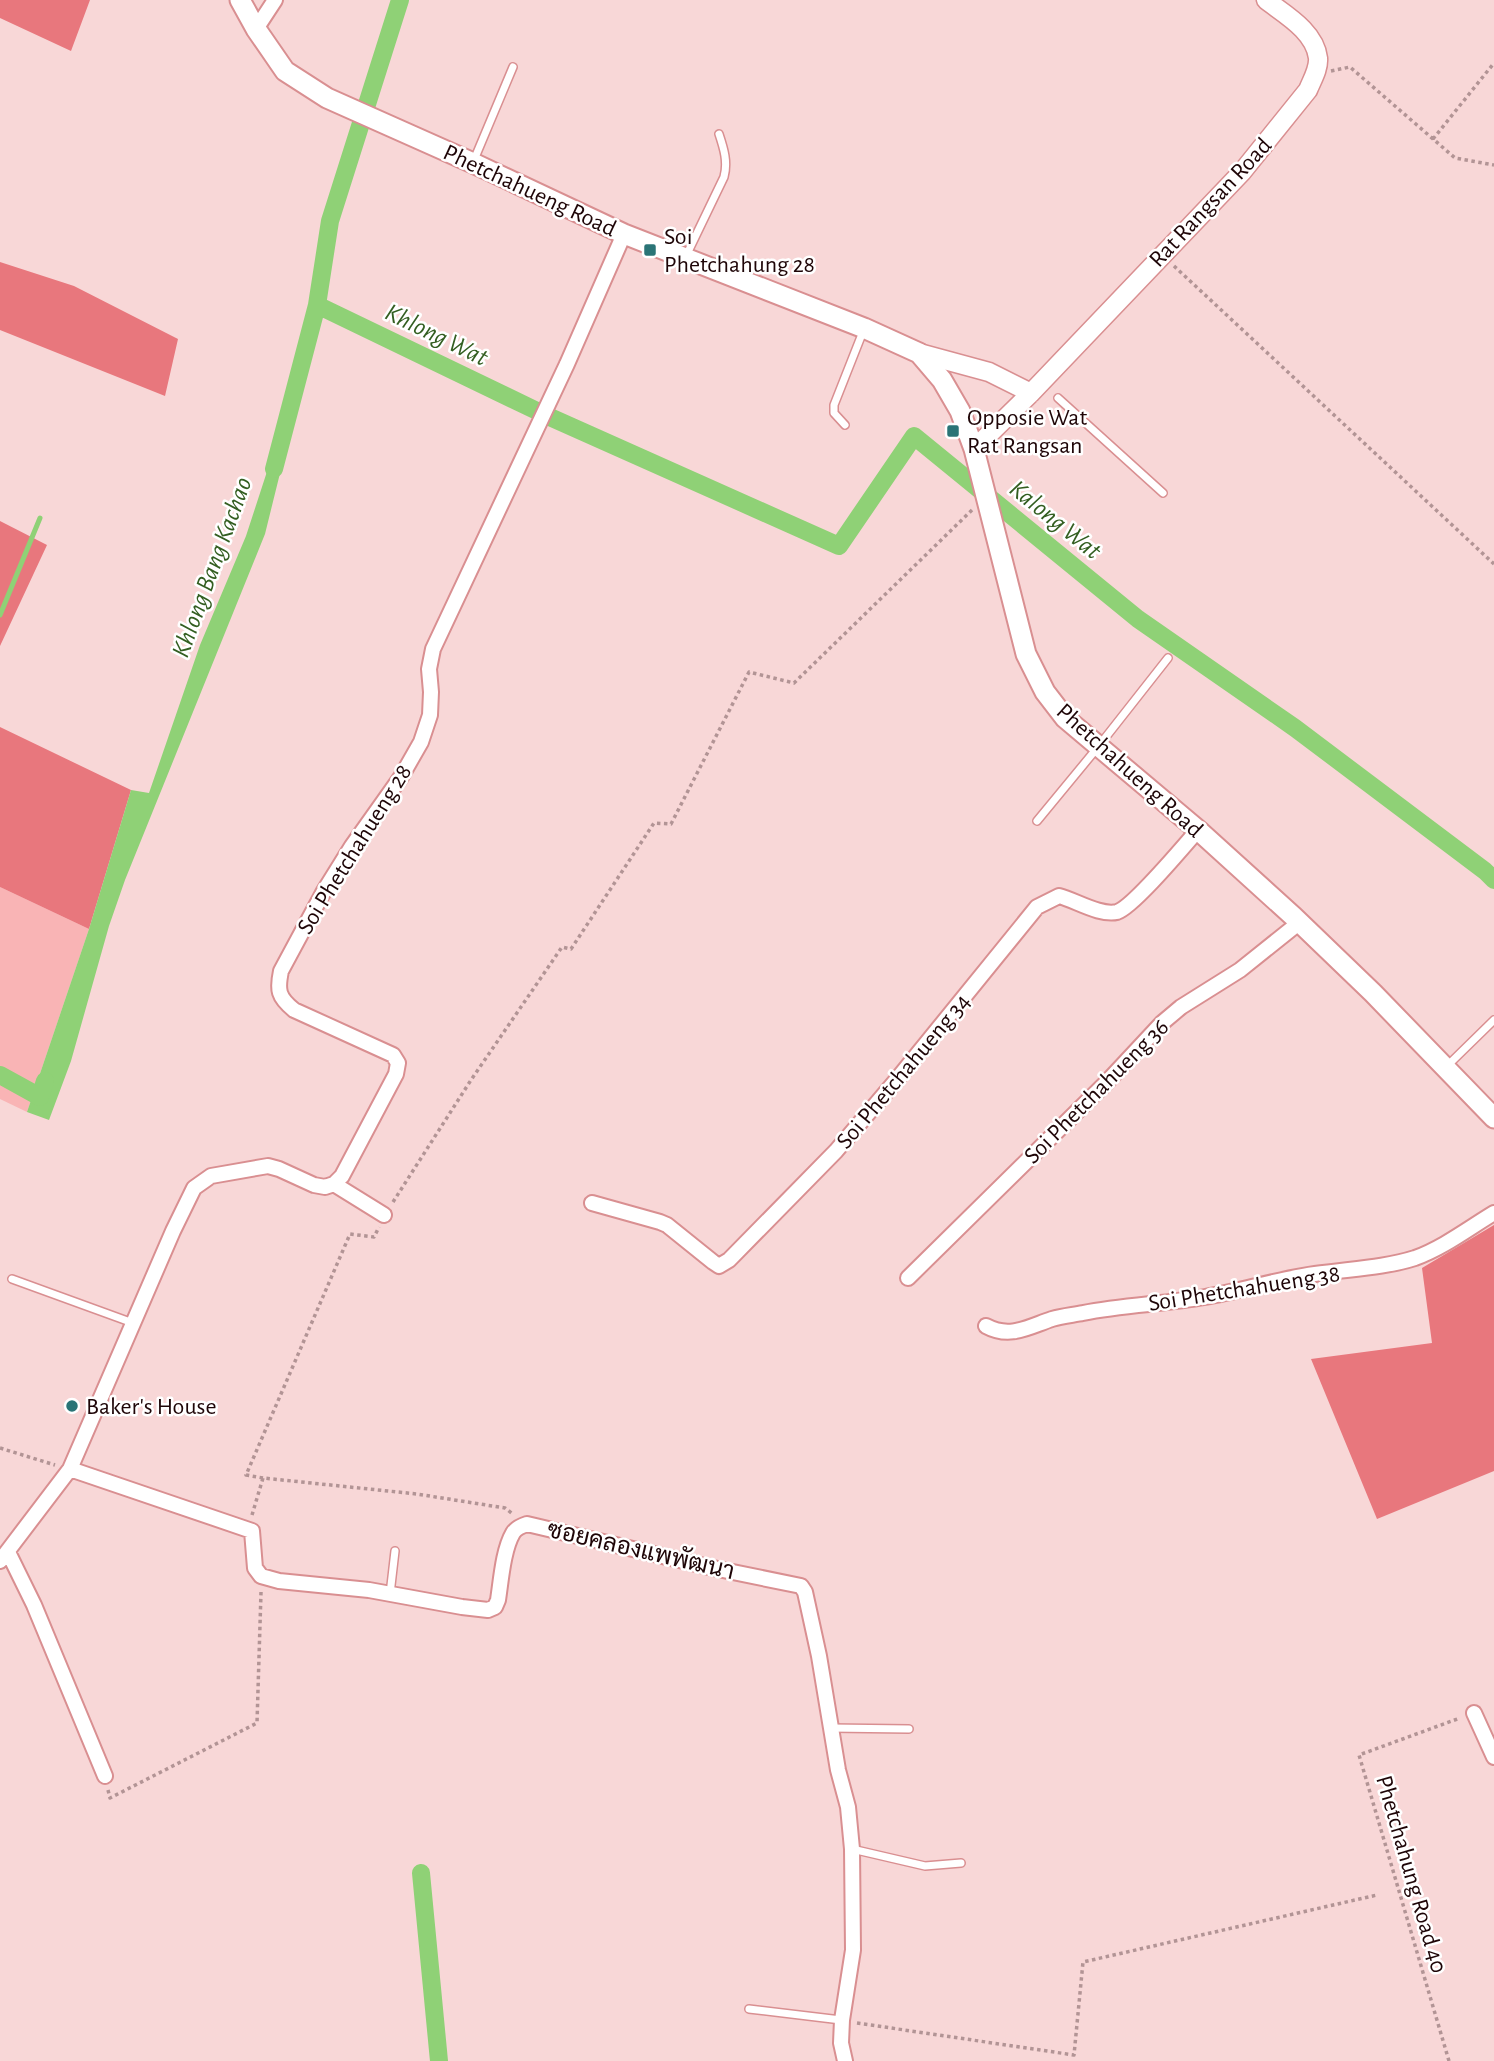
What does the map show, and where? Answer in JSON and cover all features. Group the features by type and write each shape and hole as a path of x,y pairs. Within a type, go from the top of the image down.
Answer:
{"main road":[{"name":"Phetchahueng Road","path":"240,0 285,71 327,98 624,234 864,328 919,353 942,380 960,411 974,450 1026,654 1045,691 1065,718 1300,922 1494,1118"}],"street":[{"path":"256,29 275,0"},
{"path":"1266,0 1301,27 1314,45 1318,58 1315,75"},
{"name":"Rat Rangsan Road","path":"974,450 1040,389 1242,172 1308,90 1315,75"},
{"name":"Soi Phetchahueng 28","path":"334,1184 342,1176 396,1074 397,1063 393,1055 294,1010 284,1002 279,992 281,971 331,880 401,777 421,742 430,715 429,669 433,649 561,376 624,234"},
{"path":"919,353 1040,389"},
{"name":"Soi Phetchahueng 34","path":"592,1203 660,1222 719,1266 729,1260 836,1151 1037,907 1059,896 1084,906 1117,912 1138,897 1198,831"},
{"name":"Soi Phetchahueng 36","path":"908,1278 1107,1082 1162,1023 1181,1007 1240,970 1300,922"},
{"path":"105,1776 34,1605 4,1556 70,1469 173,1231 194,1188 202,1180 268,1166 314,1185 325,1187 334,1184 384,1215"},
{"name":"Soi Phetchahueng 38","path":"986,1326 1005,1333 1107,1308 1179,1301 1313,1274 1414,1258 1437,1248 1494,1213"},
{"path":"70,1469 252,1531 255,1568 261,1576"},
{"name":"ซอยคลองแพพัฒนา","path":"261,1576 279,1581 390,1594 488,1610 495,1607 513,1533 527,1524 801,1586 805,1592 819,1656 838,1770 848,1807 852,1849 853,1950 841,2043 845,2061"},
{"path":"1474,1713 1494,1757"}],"lane":[{"path":"473,163 513,67"},
{"path":"685,257 727,168 719,134"},
{"path":"845,425 837,418 834,405 864,328"},
{"path":"1058,398 1163,493"},
{"path":"1037,821 1168,658"},
{"path":"1446,1067 1494,1020"},
{"path":"12,1279 134,1323"},
{"path":"390,1594 395,1551"},
{"path":"830,1727 909,1729"},
{"path":"852,1849 925,1866 961,1863"},
{"path":"749,2009 842,2020"}],"path":[{"path":"1433,139 1494,63"},
{"path":"1315,75 1350,67 1455,158 1494,165"},
{"path":"1162,255 1494,564"},
{"path":"527,1524 505,1508 417,1494 246,1475 350,1234 374,1237 384,1215 471,1080 562,947 570,948 654,823 671,824 749,672 793,683 985,496"},
{"path":"0,1448 70,1469"},
{"path":"248,1529 263,1478"},
{"path":"105,1776 110,1798 257,1723 261,1576"},
{"name":"Phetchahung Road 40","path":"1449,2061 1359,1755 1474,1713"},
{"path":"842,2020 1074,2054 1083,1962 1377,1895"}],"shaded area":[{"path":"0,0 90,0 71,51 0,18"},
{"path":"0,262 74,286 178,339 165,396 0,330"},
{"path":"276,444 286,449 265,534 125,880 109,926 71,1061 49,1120 27,1112 89,929 131,790 149,793 200,645 246,536"},
{"path":"0,521 47,545 0,646"},
{"path":"0,727 131,790 89,929 0,887"},
{"path":"0,887 89,929 27,1112 0,1099"},
{"path":"1494,1225 1494,1471 1377,1519 1311,1359 1432,1343 1422,1268"}],"waterway":[{"name":"Khlong Bang Kachao","path":"274,469 317,305 330,221 400,0"},
{"name":"Khlong Wat","path":"317,305 535,410"},
{"name":"Kalong Wat","path":"552,418 839,546 914,436 1138,619 1295,728 1494,880"},
{"path":"0,615 40,518"},
{"path":"0,1075 40,1097 45,1081"},
{"path":"421,1873 439,2061"}],"place":[{"name":"Soi Phetchahung 28","path":"650,250"},
{"name":"Opposie Wat Rat Rangsan","path":"953,431"},
{"name":"Baker's House","path":"72,1406"}]}
